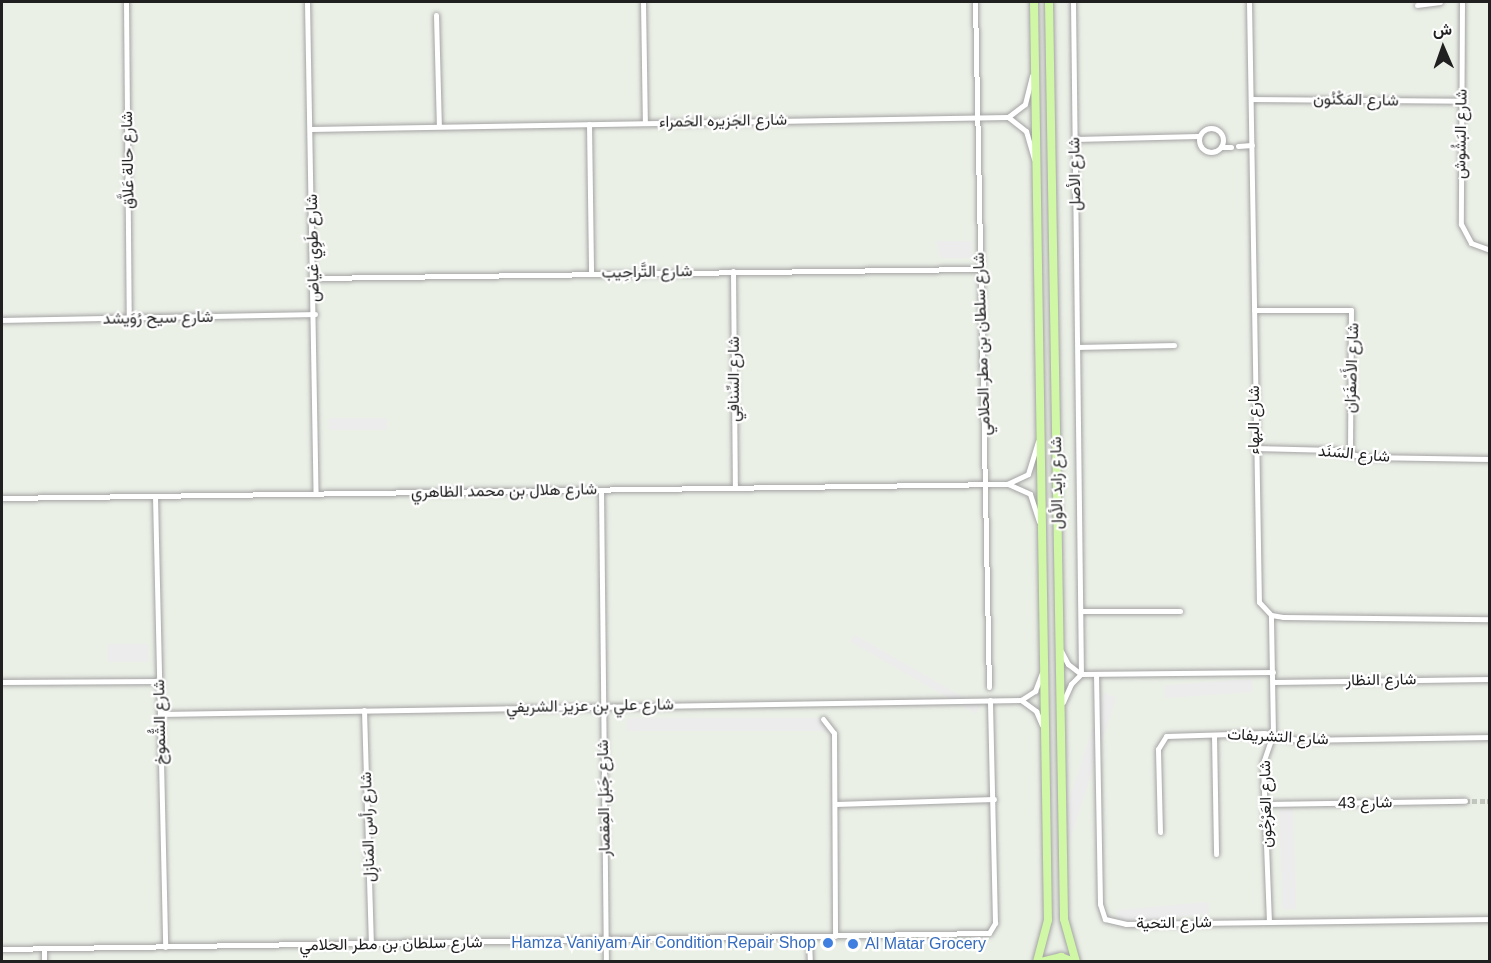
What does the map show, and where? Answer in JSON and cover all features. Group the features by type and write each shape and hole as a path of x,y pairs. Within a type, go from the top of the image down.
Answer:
{"main road":[{"name":"شارع زايد الأول","path":"1034,2 1048,920 1039,962"},
{"name":"شارع زايد الأول","path":"1049,2 1064,919 1075,962"},
{"path":"1039,962 1061,957 1075,962"}],"street":[{"name":"شارع حالة عَلاَّق","path":"126,2 129,318"},
{"name":"شارع طَوِي غياض","path":"307,2 315,278 316,494"},
{"path":"643,2 645,123"},
{"name":"شارع سلطان بن مطر الحلامي","path":"975,2 987,484 989,687"},
{"name":"شارع الأصل","path":"1072,2 1081,674"},
{"name":"شارع البهاء","path":"1249,2 1256,588 1259,602 1271,615"},
{"path":"1417,5 1440,2"},
{"name":"شارع البَشُوش","path":"1462,2 1461,225 1471,243 1490,250"},
{"path":"436,15 439,126"},
{"path":"1035,62 1025,104 1008,117 1026,131 1036,165"},
{"name":"شارع المَكْنُون","path":"1251,99 1461,101"},
{"name":"شارع الجَزيره الحَمراء","path":"310,129 1008,117"},
{"path":"589,124 591,274"},
{"path":"1075,139 1198,136 1205,131 1220,132 1225,140 1221,147"},
{"path":"1198,136 1202,148 1231,147"},
{"path":"1238,146 1252,145"},
{"name":"شارع التَّراحِيب","path":"315,278 980,269"},
{"name":"شارع السِّنافِي","path":"733,271 735,488"},
{"name":"شارع الأَصْفَرَان","path":"1254,310 1351,310 1350,453"},
{"name":"شارع سيح رُوَيشد","path":"2,320 315,314"},
{"path":"1078,347 1174,345"},
{"path":"1007,484 1020,480 1031,470 1040,433"},
{"name":"شارع السَنَد","path":"1254,448 1350,453 1365,458 1490,459"},
{"path":"1007,484 1030,494 1042,536"},
{"name":"شارع هلال بن محمد الظاهري","path":"2,498 1007,484"},
{"name":"شارع جَبَل المِقصار","path":"601,490 606,962"},
{"name":"شارع الشُّموخ","path":"155,496 165,947"},
{"path":"1081,612 1180,611"},
{"path":"1271,615 1490,619"},
{"name":"شارع العَرْجُون","path":"1269,922 1263,758 1273,734 1271,615"},
{"path":"1060,649 1068,664 1081,674 1273,672"},
{"path":"1044,660 1037,688 1021,700 1036,711 1045,737"},
{"path":"1061,708 1067,691 1081,674"},
{"name":"شارع التحية","path":"1096,674 1102,916 1121,924 1490,919"},
{"name":"شارع النظار","path":"1273,682 1490,679"},
{"path":"2,682 159,681"},
{"name":"شارع سلطان بن مطر الحلامي","path":"2,949 989,933 995,923 990,700"},
{"name":"شارع علي بن عزيز الشريفي","path":"160,714 1021,700"},
{"name":"شارع رأس المَنازِل","path":"364,710 371,944"},
{"path":"823,718 834,728 835,936"},
{"name":"شارع التشريفات","path":"1160,832 1159,742 1170,735 1273,734 1297,740 1490,737"},
{"path":"1214,735 1216,854"},
{"path":"835,804 994,799"},
{"name":"شارع 43","path":"1265,804 1465,801"},
{"path":"809,937 810,962"},
{"path":"44,948 44,962"}],"shaded area":[{"path":"936,241 971,241 972,258 941,258"},
{"path":"329,418 387,418 387,430 329,430"},
{"path":"854,634 980,707 976,714 850,641"},
{"path":"108,644 148,644 148,662 108,662"},
{"path":"1252,679 1253,692 1165,698 1164,685"},
{"path":"1104,693 1116,697 1066,852 1054,848"},
{"path":"627,718 829,718 829,731 627,731"},
{"path":"1279,809 1293,809 1296,909 1282,909"},
{"path":"1208,902 1209,914 1118,922 1117,910"}],"tunnel":[{"path":"1465,801 1490,801"}],"place":[{"name":"Hamza Vaniyam Air Condition Repair Shop","path":"828,943"},
{"name":"Al Matar Grocery","path":"853,944"}]}
